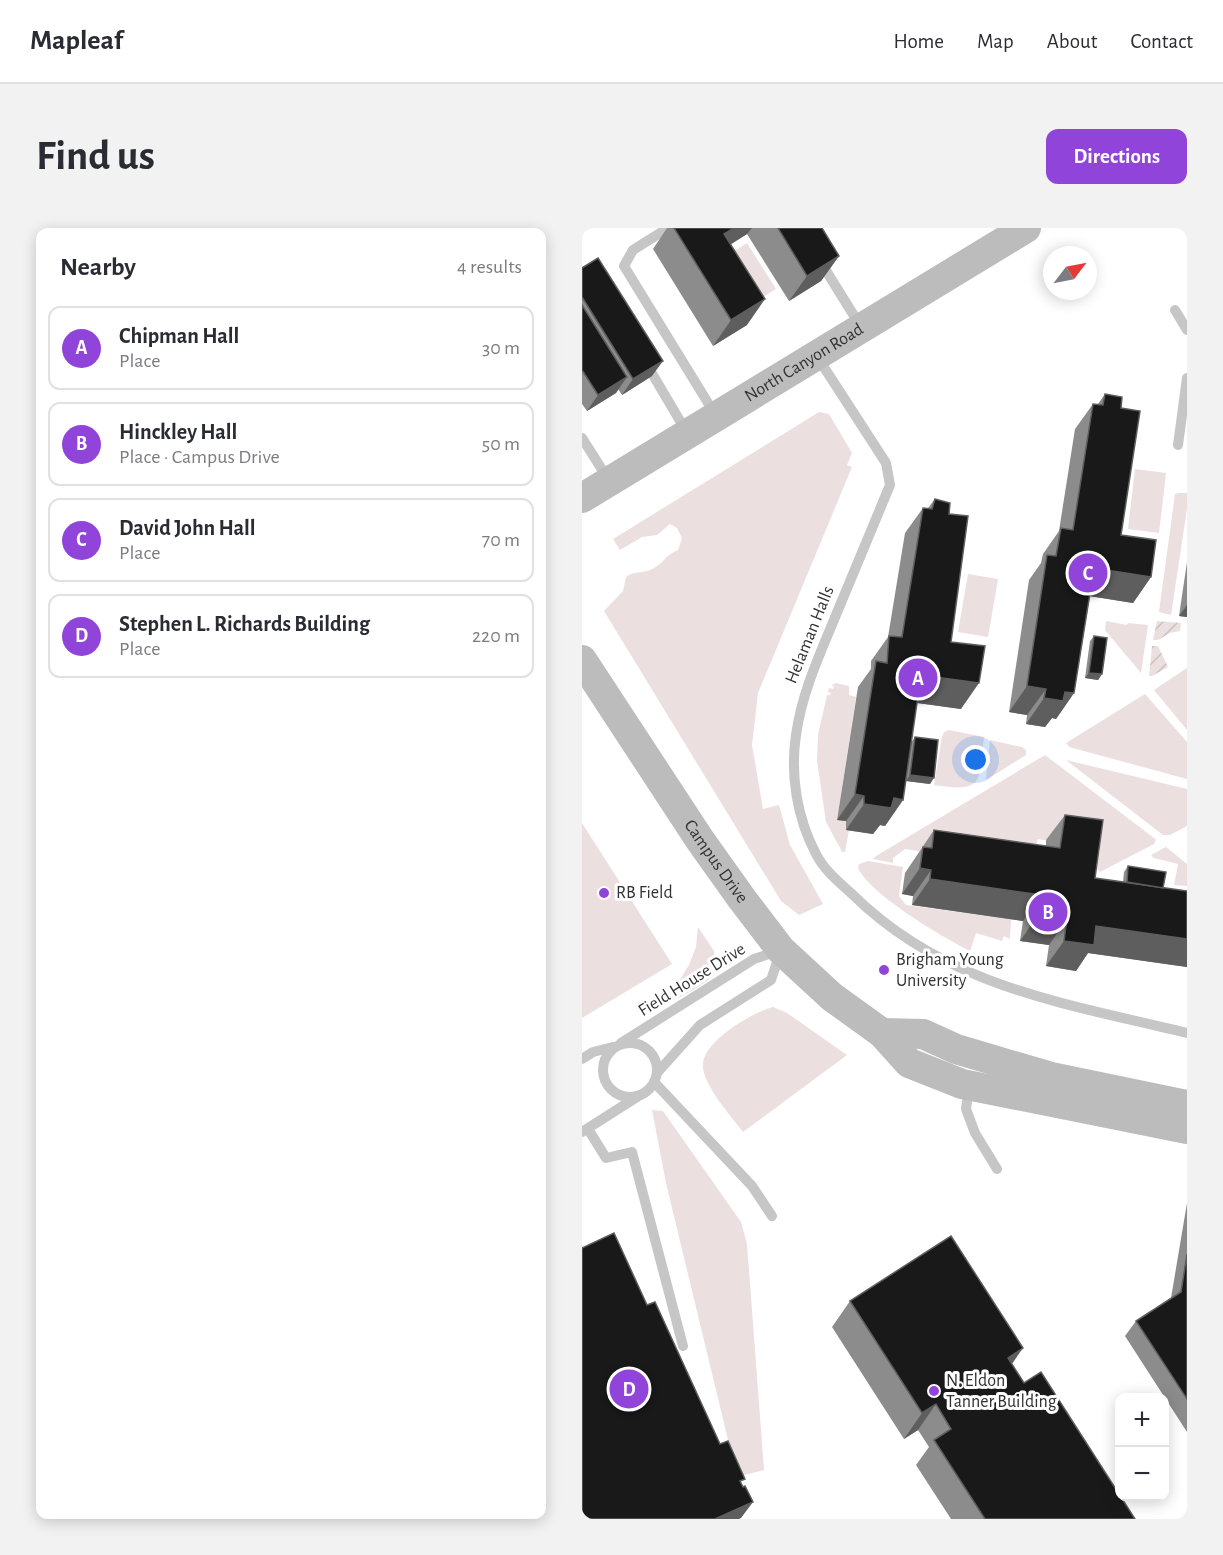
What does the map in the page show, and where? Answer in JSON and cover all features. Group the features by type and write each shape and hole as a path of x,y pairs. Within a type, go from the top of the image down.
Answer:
{"main road":[{"name":"North Canyon Road","path":"582,498 1026,228"},
{"name":"Campus Drive","path":"582,660 706,848 781,950 832,997 882,1033 909,1062 969,1085 1187,1129"},
{"path":"882,1033 923,1034 956,1049 1051,1077 1187,1105"}],"lane":[{"path":"668,228 633,250 624,266 716,416"},
{"path":"816,255 861,328"},
{"path":"1175,310 1187,330"},
{"path":"641,355 687,434"},
{"name":"Helaman Halls","path":"816,355 886,464 891,484 805,688 795,736 794,786 803,822 816,855 828,871 876,918 909,941 965,972 1025,994 1187,1033"},
{"path":"1178,445 1187,378"},
{"path":"582,438 609,482"},
{"path":"683,1346 632,1152 606,1158 585,1130 649,1089 700,1025 771,980 781,950"},
{"name":"Field House Drive","path":"582,1059 593,1052 617,1045 754,959 781,950"},
{"path":"642,1094 624,1097 609,1088 604,1080 603,1062 607,1054 617,1045 631,1042 648,1049 657,1064 656,1078 752,1186 772,1216"},
{"path":"969,1085 966,1110 975,1133 997,1169"}],"shaded area":[{"path":"747,243 776,289 744,309 715,263"},
{"path":"819,412 829,414 852,453 847,465 852,467 758,693 752,745 763,809 779,805 790,845 823,904 799,915 781,901 604,611 623,591 626,577 657,566 678,550 682,538 677,528 670,524 657,535 642,537 620,550 613,539"},
{"path":"1135,469 1166,473 1159,533 1128,529"},
{"path":"1187,493 1187,509 1171,615 1159,612 1175,494"},
{"path":"968,574 998,579 988,637 958,632"},
{"path":"1106,621 1127,625 1128,623 1148,625 1141,673 1105,630"},
{"path":"1157,621 1181,623 1180,631 1153,640"},
{"path":"1152,646 1158,646 1168,667 1149,676"},
{"path":"1187,668 1187,730 1154,690"},
{"path":"836,683 849,686 849,695 856,697 837,820 846,821 846,829 849,830 845,852 842,852 826,822 817,761 818,735 827,695 831,693 828,692 829,688 833,689 834,686 831,685"},
{"path":"1145,694 1187,742 1187,779 1069,747 1066,743"},
{"path":"949,730 984,737 979,774 971,785 951,787 934,785 942,737 944,732"},
{"path":"990,740 1022,747 1026,750 1026,755 986,780"},
{"path":"1045,755 1154,838 1156,840 1154,844 1100,872 1097,869 1100,849 1038,839 1028,868 905,849 893,858 893,863 873,859 876,856"},
{"path":"1066,760 1187,789 1187,826 1170,835 1163,835"},
{"name":"RB Field","path":"582,823 672,964 582,1018"},
{"path":"1166,847 1187,864 1187,886 1174,885 1178,864 1154,858 1151,855"},
{"path":"868,861 903,867 899,896 906,905 1011,919 1010,939 1004,936 1002,941 976,933 970,951 957,944 926,926 877,891 858,868 859,864"},
{"path":"698,927 714,951 715,962 721,965 703,983 663,1006 662,998 674,989 689,965 696,947"},
{"path":"773,1007 787,1013 847,1055 743,1132 708,1084 703,1068 704,1058 709,1049 729,1030 753,1015"},
{"path":"652,1110 663,1111 741,1222 747,1244 764,1470 737,1477 666,1183"}],"building":[{"path":"674,228 734,228 724,234 765,299 731,320"},
{"path":"778,228 822,228 839,256 807,276"},
{"path":"598,258 663,361 633,379 582,297 582,268"},
{"path":"582,305 627,377 598,395 582,370"},
{"path":"1105,394 1122,397 1121,408 1140,411 1121,535 1156,540 1151,577 1094,568 1074,693 1065,692 1063,701 1044,698 1046,689 1027,686 1047,555 1056,556 1061,528 1073,530 1093,404 1103,405"},
{"path":"935,499 950,503 949,514 968,516 951,642 985,646 979,683 921,675 903,800 894,798 891,808 864,804 864,796 855,794 876,661 887,663 889,636 902,637 923,508 932,509"},
{"path":"1094,636 1107,638 1102,674 1089,673"},
{"path":"915,737 938,740 934,778 910,775"},
{"path":"1065,815 1103,820 1095,878 1187,891 1187,939 1096,926 1094,945 1064,941 1067,919 1038,915 1041,895 930,879 931,870 920,868 923,847 932,848 934,830 1060,848"},
{"path":"1128,866 1166,872 1163,888 1127,882"},
{"path":"614,1233 647,1305 655,1302 720,1444 728,1441 745,1479 740,1481 753,1502 715,1519 582,1519 582,1248"},
{"name":"N. Eldon Tanner Building","path":"951,1236 1023,1348 1008,1358 1024,1383 1041,1372 1115,1488 1115,1501 1124,1501 1135,1519 985,1519 934,1440 951,1429 936,1404 922,1413 850,1301"},
{"path":"1187,1254 1187,1399 1136,1321 1181,1292"}],"place":[{"name":"David John Hall","path":"1088,573"},
{"name":"Chipman Hall","path":"918,678"},
{"name":"RB Field","path":"604,893"},
{"name":"Hinckley Hall","path":"1048,912"},
{"name":"Brigham Young University","path":"884,970"},
{"name":"Stephen L. Richards Building","path":"629,1389"},
{"name":"N. Eldon Tanner Building","path":"934,1391"}]}
